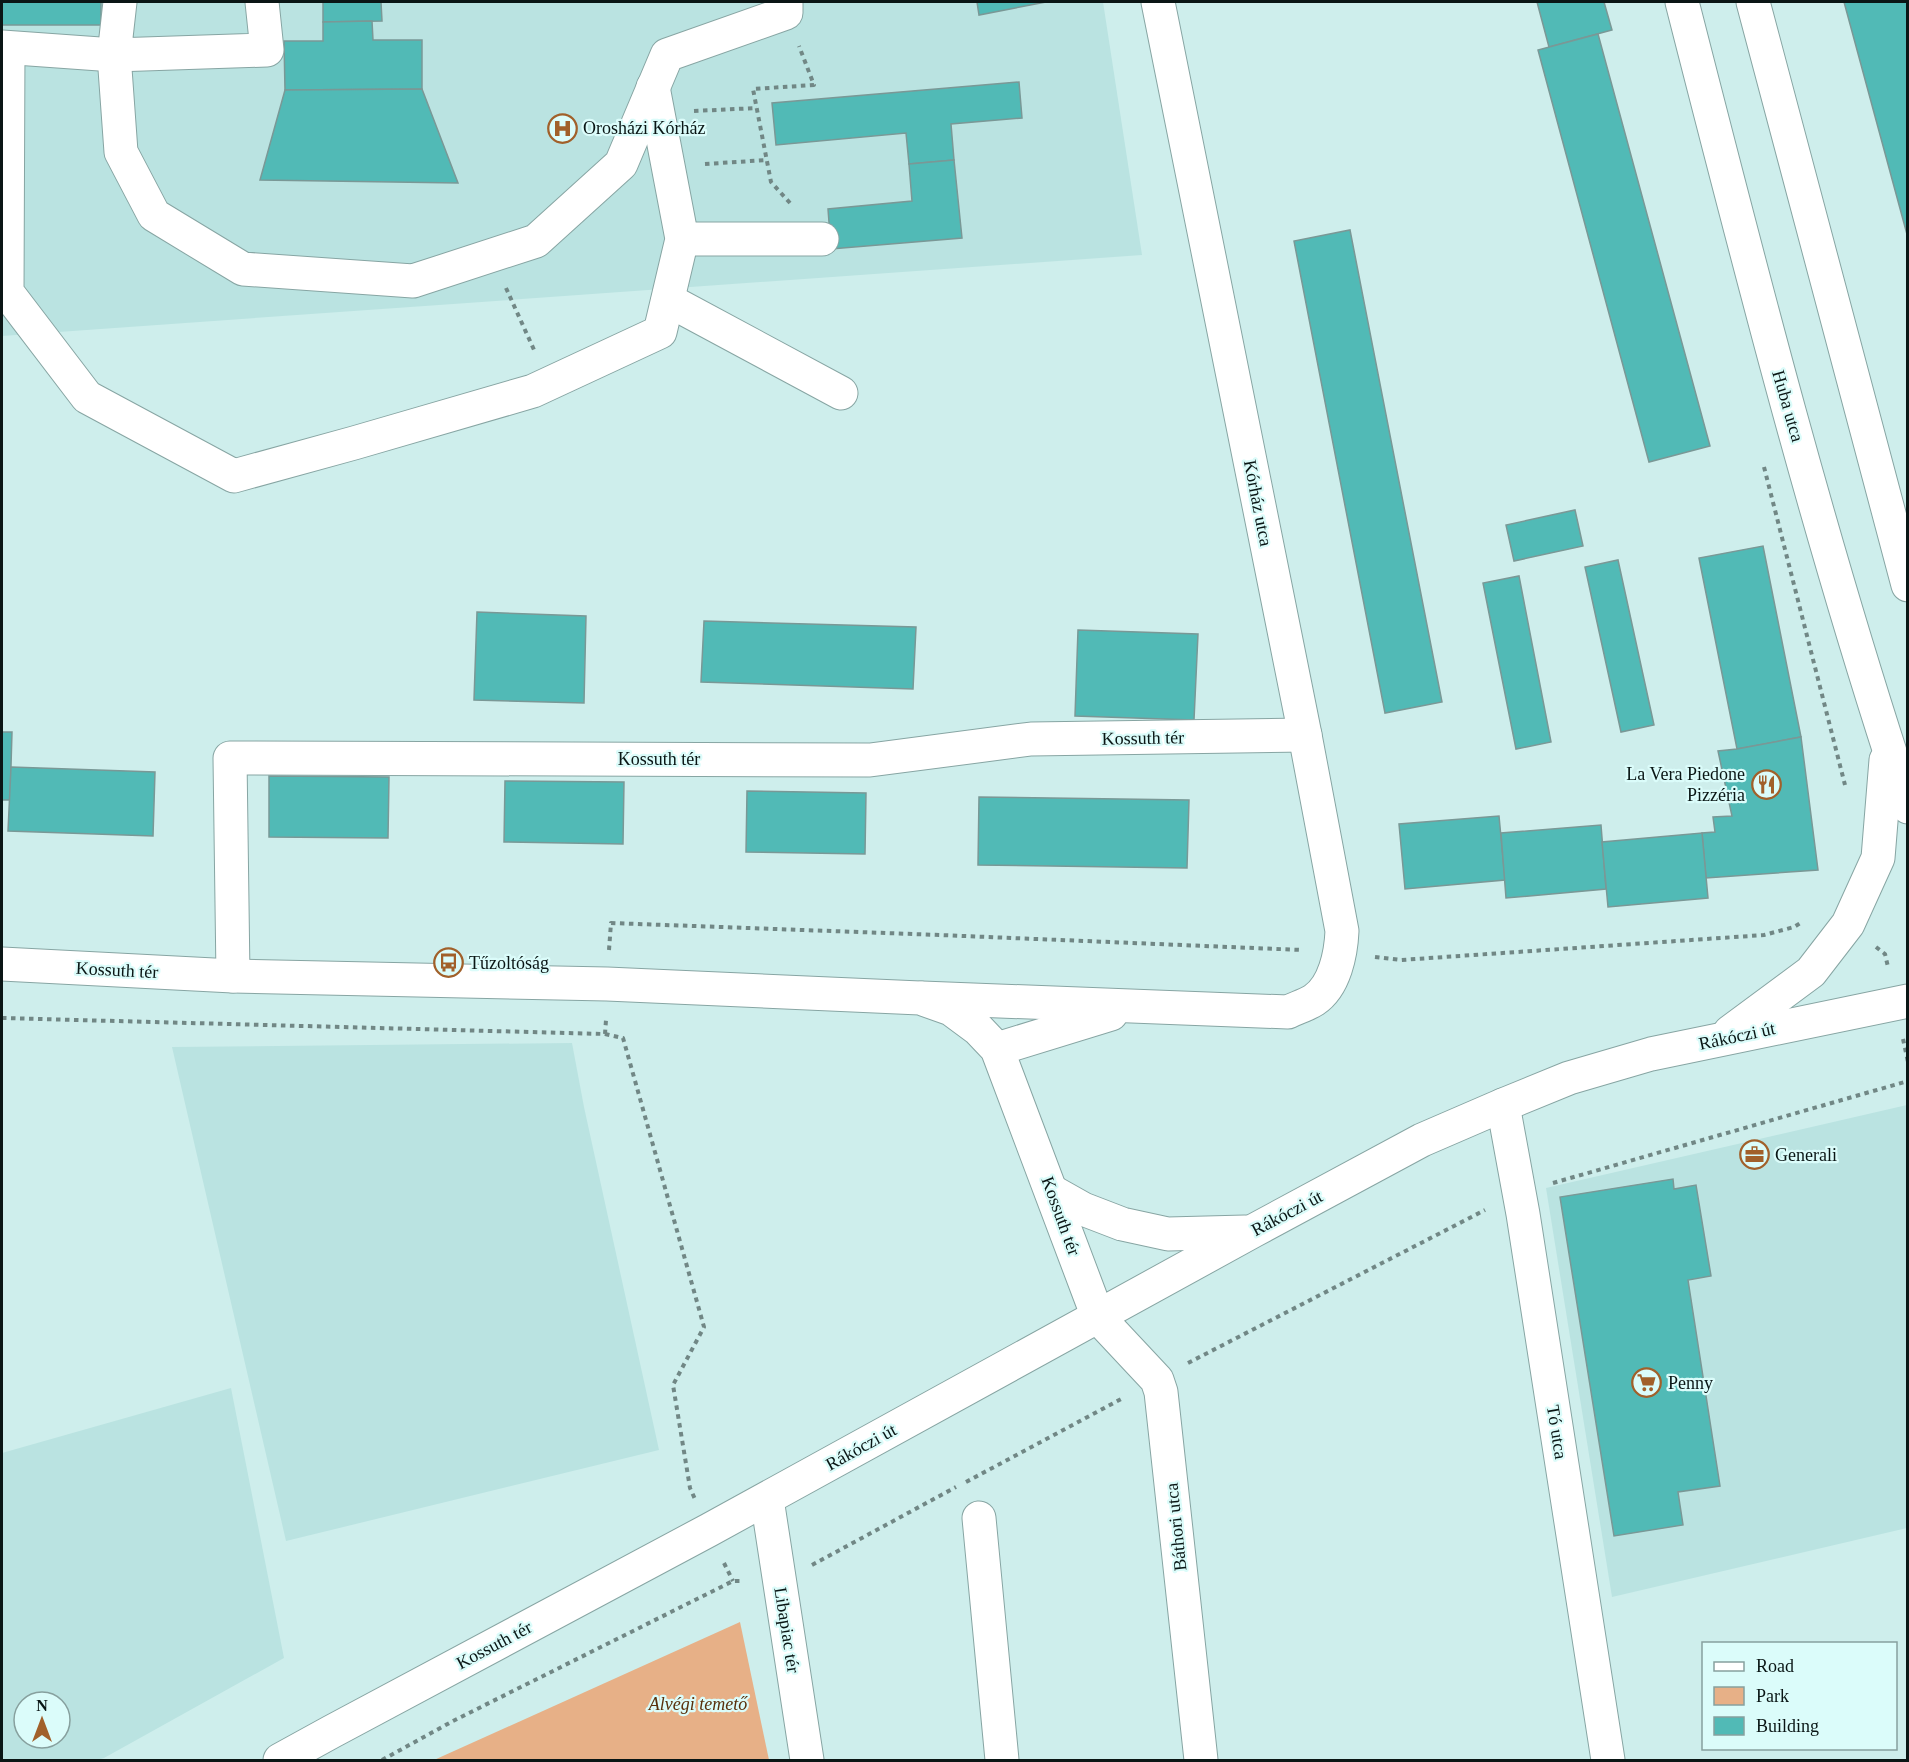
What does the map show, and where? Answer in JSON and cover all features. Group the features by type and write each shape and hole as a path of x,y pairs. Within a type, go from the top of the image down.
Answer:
{"main road":[{"path":"120,2 114,55 121,152 154,215 243,269 413,281 536,241 621,164 656,100 667,55 786,8"},
{"path":"262,2 267,50 114,55 4,48 7,292 87,397 234,476 533,391 660,332 682,239 656,100"},
{"name":"Kórház utca","path":"1158,2 1342,931 1341,952 1332,978 1316,999"},
{"name":"Huba utca","path":"1682,2 1753,280 1826,542 1887,747 1908,807"},
{"path":"1753,2 1908,585"},
{"path":"682,239 822,239"},
{"path":"668,300 841,393"},
{"name":"Kossuth tér","path":"233,976 230,758 870,760 1031,739 1305,735"},
{"path":"1721,1038 1811,972 1848,924 1878,858 1887,747"},
{"name":"Kossuth tér","path":"2,964 233,976 607,984 1288,1012 1316,999"},
{"name":"Kossuth tér","path":"920,998 951,1009 978,1029 997,1049 1098,1317"},
{"name":"Rákóczi út","path":"709,1530 1422,1140 1580,1075 1651,1054 1908,1001"},
{"name":"Kossuth tér","path":"997,1049 1132,1007"},
{"name":"Tó utca","path":"1503,1105 1523,1214 1608,1761"},
{"path":"1051,1191 1083,1209 1122,1224 1168,1234 1253,1231"},
{"name":"Báthori utca","path":"1098,1317 1157,1380 1161,1392 1201,1761"},
{"name":"Libapiac tér","path":"767,1499 807,1761"},
{"path":"979,1518 1002,1761"},
{"name":"Kossuth tér","path":"280,1761 709,1530"}],"path":[{"path":"786,8 814,85 753,89 771,182 822,239"},
{"path":"656,100 757,108"},
{"path":"668,166 767,160"},
{"path":"491,255 549,383"},
{"path":"1763,462 1848,796"},
{"path":"605,1034 623,1038 704,1327 673,1385 690,1488 732,1581"}],"shaded area":[{"name":"Orosházi Kórház","path":"2,2 1103,2 1142,255 2,336"},
{"path":"572,1043 659,1450 286,1541 172,1047"},
{"path":"1907,1105 1907,1528 1612,1597 1546,1188"},
{"path":"231,1388 284,1658 104,1758 97,1760 2,1760 2,1453"}],"green space":[{"name":"Alvégi temető","path":"740,1622 769,1760 434,1760"}],"building":[{"path":"2,2 101,2 101,25 2,25"},
{"path":"323,2 381,2 382,21 323,22"},
{"path":"977,2 1046,2 979,15"},
{"path":"1537,2 1604,2 1612,30 1549,47"},
{"path":"1844,2 1908,2 1908,238"},
{"path":"372,21 373,40 422,40 422,89 285,90 284,41 323,41 323,22"},
{"path":"1598,34 1710,446 1649,462 1538,50"},
{"path":"1019,82 1022,118 951,124 954,160 909,164 906,133 776,145 772,103"},
{"path":"422,89 458,183 260,180 285,90"},
{"path":"954,160 962,238 831,249 828,209 912,201 909,164"},
{"path":"1350,230 1442,702 1385,713 1294,241"},
{"path":"1575,510 1583,546 1514,561 1506,525"},
{"path":"1763,546 1801,737 1737,749 1699,558"},
{"path":"1618,560 1654,725 1621,732 1585,567"},
{"path":"1519,576 1551,742 1516,749 1483,583"},
{"path":"477,612 586,616 584,703 474,700"},
{"path":"704,621 916,627 913,689 701,682"},
{"path":"1078,630 1198,634 1194,720 1075,716"},
{"path":"2,732 12,732 10,800 2,800"},
{"name":"La Vera Piedone Pizzéria","path":"1801,737 1818,870 1706,878 1702,833 1715,832 1713,817 1732,816 1718,751"},
{"path":"11,767 155,772 153,836 8,831"},
{"path":"269,776 389,777 388,838 269,837"},
{"path":"505,781 624,782 623,844 504,842"},
{"path":"747,791 866,793 865,854 746,852"},
{"path":"979,797 1189,800 1187,868 978,865"},
{"path":"1499,816 1505,880 1405,889 1399,824"},
{"path":"1601,825 1606,889 1506,898 1501,833"},
{"path":"1702,833 1708,898 1608,907 1602,842"},
{"name":"Penny","path":"1673,1179 1674,1189 1696,1185 1711,1276 1688,1280 1720,1486 1678,1492 1683,1525 1614,1536 1560,1197"}],"place":[{"name":"Orosházi Kórház","path":"562,128"},
{"name":"La Vera Piedone Pizzéria","path":"1766,784"},
{"name":"Tűzoltóság","path":"448,963"},
{"name":"Generali","path":"1754,1155"},
{"name":"Penny","path":"1647,1383"}]}
